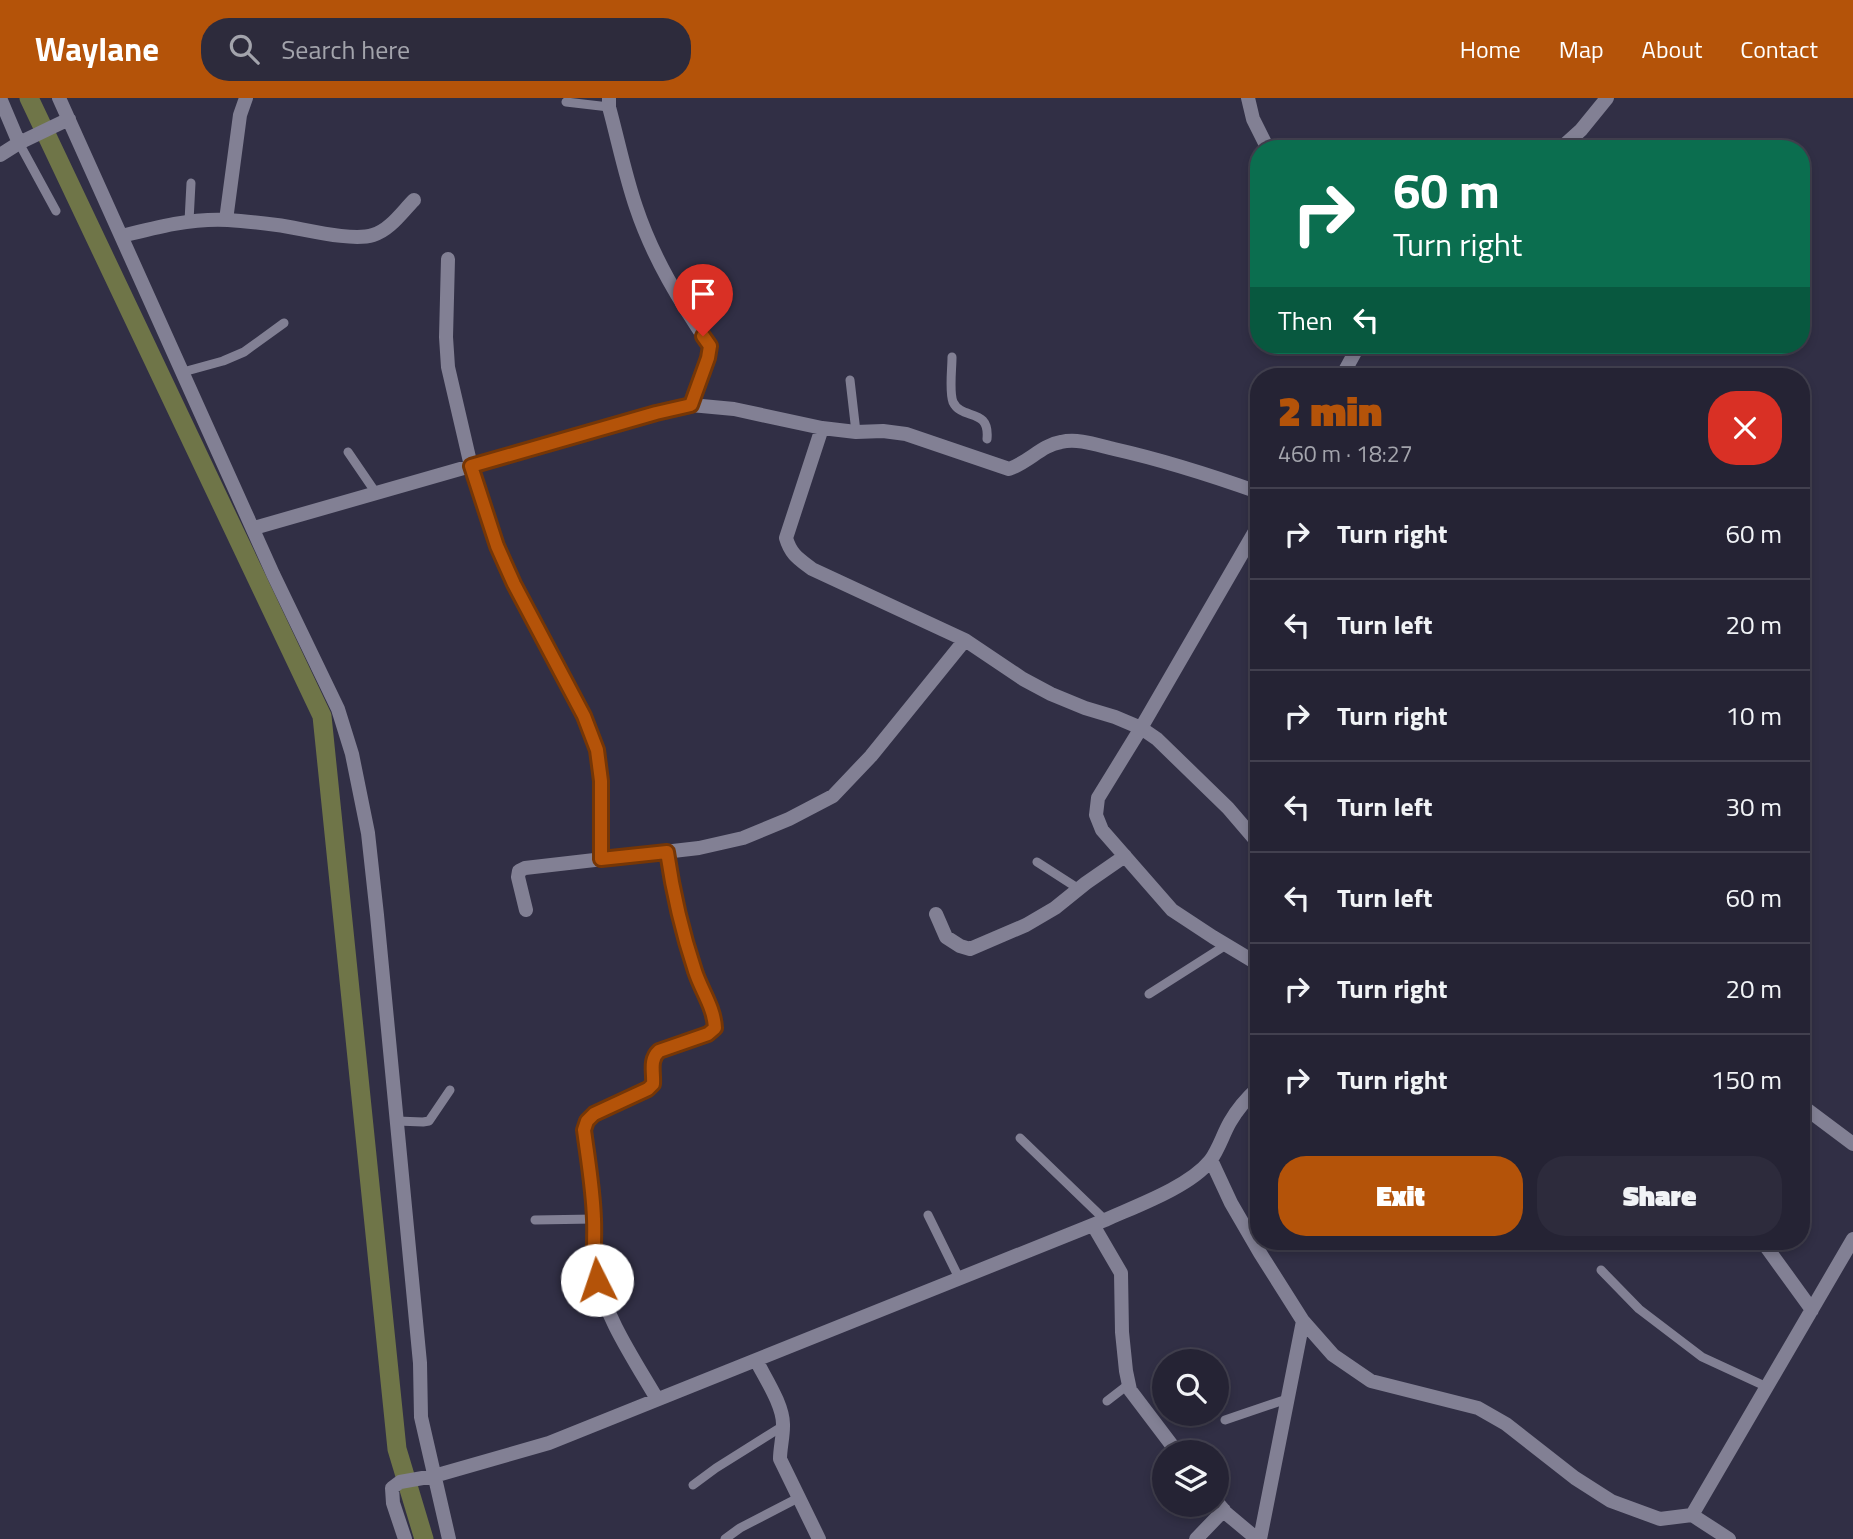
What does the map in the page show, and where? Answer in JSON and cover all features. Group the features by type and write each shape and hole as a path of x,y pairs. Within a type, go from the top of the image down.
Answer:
{"street":[{"path":"1,98 26,139"},
{"path":"59,98 64,122 122,236 284,597 338,709 352,754 368,833 397,1121 427,1477 449,1539"},
{"path":"226,220 240,115 246,98"},
{"path":"1248,98 1253,119 1264,140"},
{"path":"1570,140 1607,98"},
{"path":"609,103 635,206 652,248 674,293 710,346 691,405"},
{"path":"0,155 26,139 64,122"},
{"path":"122,236 189,221 226,220 352,237 373,235 391,224 414,200"},
{"path":"448,259 448,366 471,466 497,546 514,584 584,716 597,750 601,781 601,859"},
{"path":"254,528 691,405 734,409 822,428 905,434 984,455 1009,469 1023,465 1050,444 1082,442 1170,463 1250,489"},
{"path":"822,428 786,538 798,559 812,569 965,640 1023,679 1051,694 1141,728 1157,739 1228,808 1250,834"},
{"path":"1250,540 1098,798 1097,816 1102,830 1172,910 1250,959"},
{"path":"526,910 518,877 519,871 525,867 699,848 743,838 789,820 833,796 871,756 965,640"},
{"path":"657,1399 623,1341 601,1294 593,1265 594,1219 584,1130 587,1121 594,1114 648,1089 653,1084 652,1059 659,1051 708,1034 715,1028 714,1017 683,935 667,852"},
{"path":"936,914 946,936 960,946 970,948 1026,925 1055,908 1125,856"},
{"path":"405,1539 393,1503 392,1488 400,1482 549,1443 1099,1222 1178,1186 1200,1171 1211,1160 1231,1121 1250,1096"},
{"path":"1810,1112 1853,1144"},
{"path":"1211,1160 1250,1236"},
{"path":"1099,1222 1121,1273 1122,1332 1130,1390 1168,1440"},
{"path":"1692,1515 1853,1239"},
{"path":"1259,1250 1303,1321 1333,1355 1371,1381 1478,1408 1506,1424 1575,1478 1611,1501 1660,1519 1692,1515 1728,1539"},
{"path":"1769,1250 1812,1310"},
{"path":"1229,1513 1259,1539 1303,1321"},
{"path":"756,1360 782,1413 780,1459 819,1539"},
{"path":"1196,1539 1212,1517"}],"lane":[{"path":"566,102 609,103"},
{"path":"26,139 56,211"},
{"path":"189,221 191,183"},
{"path":"183,372 244,352 284,323"},
{"path":"952,357 954,405 985,422 987,439"},
{"path":"850,380 856,432"},
{"path":"348,452 376,494"},
{"path":"1037,862 1079,889"},
{"path":"1149,994 1226,945"},
{"path":"397,1121 429,1121 450,1090"},
{"path":"1020,1138 1099,1222"},
{"path":"928,1215 959,1278"},
{"path":"535,1220 594,1219"},
{"path":"1601,1270 1639,1309 1702,1357 1767,1387"},
{"path":"1107,1401 1129,1384"},
{"path":"1229,1419 1287,1399"},
{"path":"693,1485 783,1426"},
{"path":"725,1539 740,1528 798,1498"}],"waterway":[{"path":"29,98 322,716 397,1449 424,1539"}],"route":[{"path":"597,1280 593,1265 593,1196 584,1130 587,1121 594,1114 648,1089 653,1084 652,1059 655,1055 659,1051 708,1034 715,1028 714,1017 683,935 667,852 601,859 601,781 597,750 584,716 535,626 497,546 471,466 691,405 708,358 710,346 703,336"}]}
